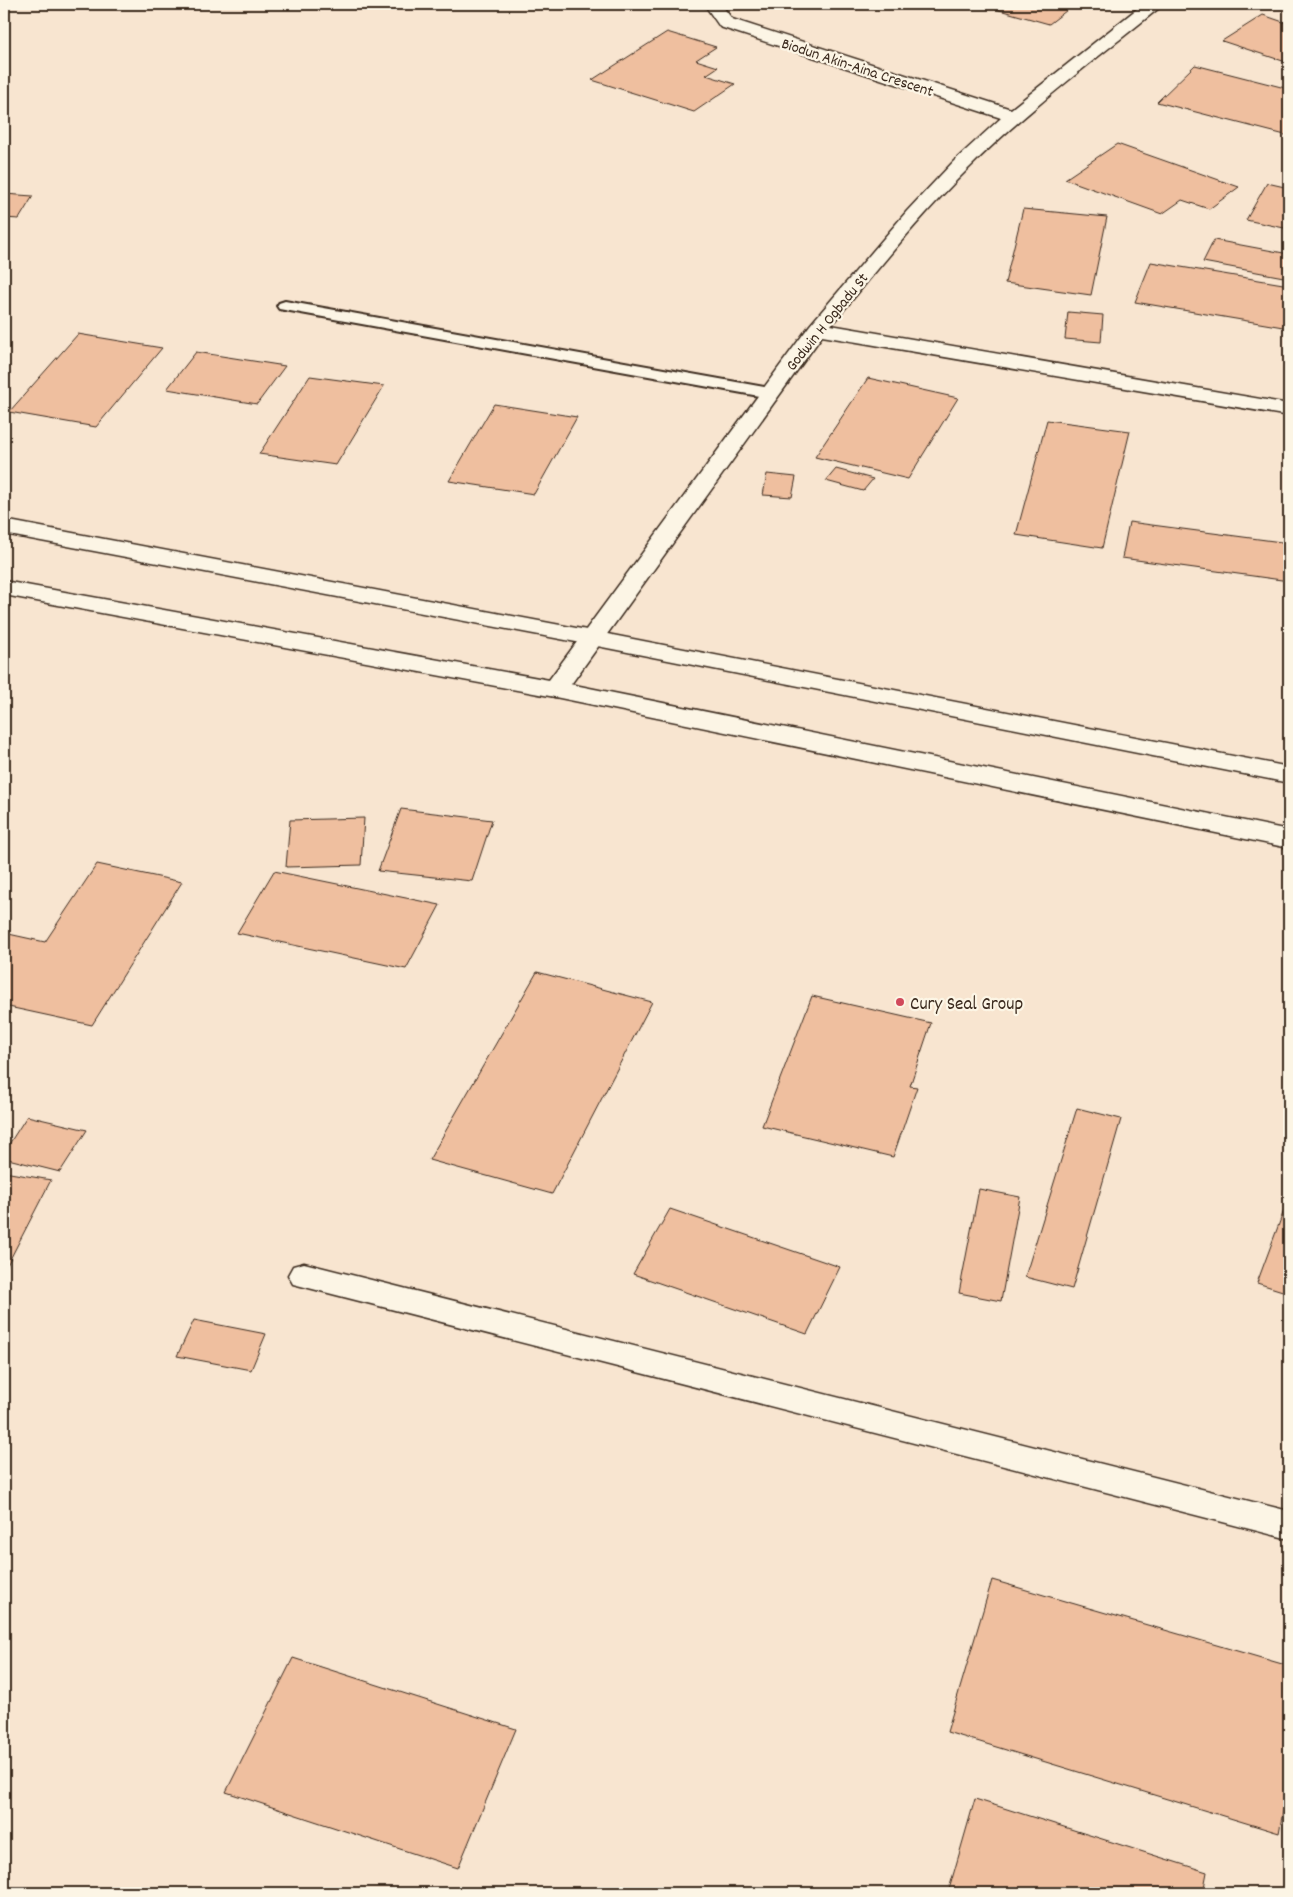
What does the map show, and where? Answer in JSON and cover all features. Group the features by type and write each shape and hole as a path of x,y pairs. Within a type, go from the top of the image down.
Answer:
{"street":[{"name":"Biodun Akin-Aina Crescent","path":"712,4 726,23 1014,116"},
{"name":"Godwin H Ogbadu St","path":"556,689 817,329 914,215 961,165 1014,116 1153,4"},
{"path":"817,329 1289,410"},
{"path":"15,529 592,638 1289,775"},
{"path":"4,588 556,689 1289,839"},
{"path":"304,1275 1289,1525"}],"lane":[{"path":"284,306 770,393"}],"building":[{"path":"978,4 1075,4 1049,24"},
{"path":"1263,15 1289,24 1289,63 1222,41"},
{"path":"667,32 716,47 696,60 718,67 706,75 735,84 694,112 592,80"},
{"path":"1195,65 1289,89 1289,136 1157,102"},
{"path":"1117,144 1239,187 1209,209 1182,200 1162,214 1065,179"},
{"path":"1267,183 1289,188 1289,229 1246,220"},
{"path":"4,194 33,196 19,219 4,218"},
{"path":"1023,209 1107,217 1091,295 1005,283"},
{"path":"1214,240 1289,254 1289,278 1203,262"},
{"path":"1151,262 1289,285 1289,328 1135,302"},
{"path":"1068,312 1103,315 1101,342 1065,339"},
{"path":"78,334 162,348 96,427 9,412"},
{"path":"196,352 285,366 257,404 167,389"},
{"path":"310,376 384,386 336,465 259,454"},
{"path":"868,378 958,398 908,479 815,457"},
{"path":"494,404 577,417 534,494 449,481"},
{"path":"1047,420 1130,431 1102,548 1016,535"},
{"path":"836,469 873,479 863,491 826,481"},
{"path":"767,474 796,477 792,497 763,495"},
{"path":"1129,522 1289,543 1289,581 1122,558"},
{"path":"401,809 492,820 472,881 378,871"},
{"path":"364,818 361,865 286,867 290,820"},
{"path":"97,864 182,882 92,1025 4,1006 4,933 45,942"},
{"path":"274,871 440,905 406,969 237,933"},
{"path":"537,972 652,1002 552,1194 429,1160"},
{"path":"812,996 931,1023 910,1086 917,1087 893,1157 762,1126"},
{"path":"1077,1108 1121,1119 1072,1289 1025,1277"},
{"path":"27,1116 87,1130 60,1172 4,1158 4,1152"},
{"path":"4,1172 51,1180 4,1271"},
{"path":"979,1189 1020,1197 1001,1301 959,1293"},
{"path":"1289,1197 1289,1293 1257,1283"},
{"path":"670,1209 840,1267 807,1334 633,1274"},
{"path":"194,1320 266,1334 251,1370 177,1356"},
{"path":"992,1580 1289,1666 1289,1779 1279,1833 947,1732"},
{"path":"293,1658 516,1729 458,1868 226,1792"},
{"path":"975,1799 1207,1872 1203,1893 948,1893"}],"place":[{"name":"Cury Seal Group","path":"900,1002"}]}
